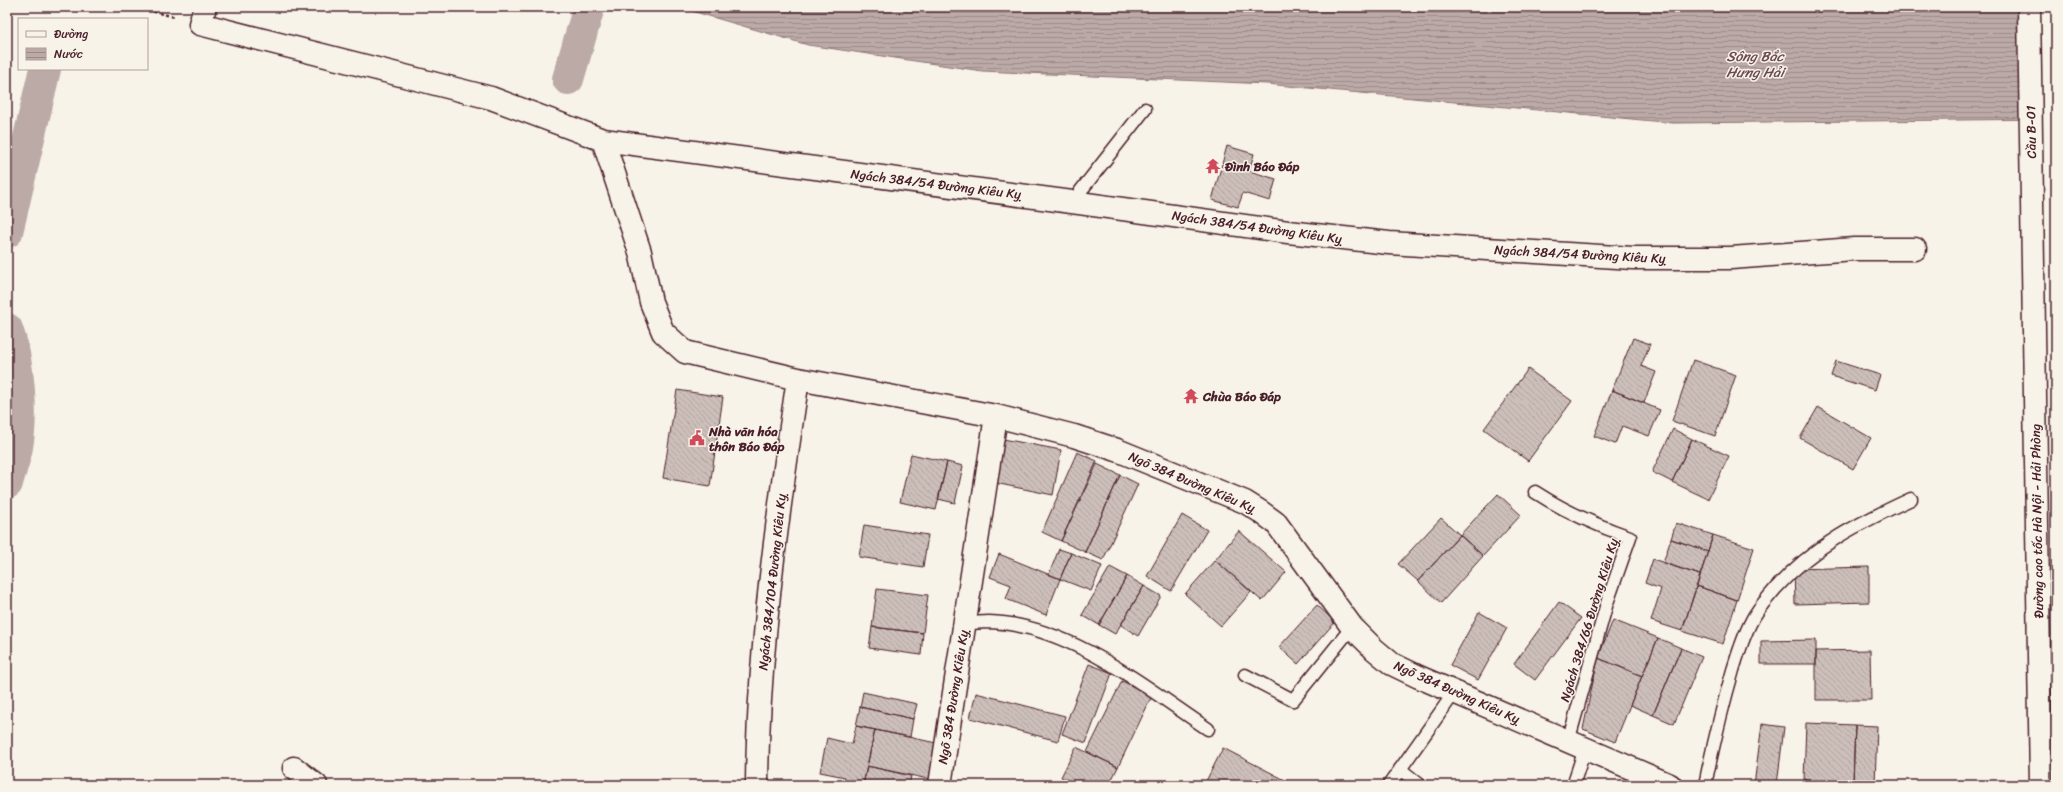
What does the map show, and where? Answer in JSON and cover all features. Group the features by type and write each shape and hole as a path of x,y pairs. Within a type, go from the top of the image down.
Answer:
{"main road":[{"name":"Cầu B-01","path":"2029,7 2032,256"},
{"name":"Ngách 384/54 Đường Kiêu Kỵ","path":"203,15 491,98 603,140 1288,232 1389,243 1633,258 1731,258 1854,249 1916,249"},
{"path":"603,140 640,252 651,302 663,332 685,352 798,379 996,416"},
{"name":"Đường cao tốc Hà Nội - Hải Phòng","path":"2032,256 2041,785"},
{"name":"Ngách 384/104 Đường Kiêu Kỵ","path":"757,785 764,663 773,568 798,379"},
{"name":"Ngõ 384 Đường Kiêu Kỵ","path":"940,785 996,416 1074,436 1117,450 1245,502 1276,523 1352,627 1374,649 1392,664 1670,785"},
{"path":"294,768 316,785"}],"lane":[{"path":"1072,202 1145,109"},
{"name":"Ngách 384/66 Đường Kiêu Kỵ","path":"1535,492 1561,509 1596,525 1630,537 1607,603 1576,745"},
{"path":"1705,785 1727,691 1742,642 1751,621 1764,602 1792,570 1825,544 1864,520 1911,499"},
{"path":"964,624 989,622 1016,626 1067,642 1116,668 1208,729"},
{"path":"1245,675 1293,700 1352,627"},
{"path":"1389,785 1454,692"},
{"path":"1573,785 1576,745"},
{"path":"1400,769 1420,785"}],"path":[{"path":"136,7 203,15"}],"water":[{"name":"Sông Bắc Hưng Hải","path":"678,7 2056,7 2056,119 1673,123 1267,84 982,71 808,45"}],"pier":[{"path":"2029,7 2056,7 2056,121 2031,121"}],"building":[{"path":"1227,146 1254,154 1249,171 1276,179 1270,201 1243,193 1238,207 1212,200"},
{"path":"1633,338 1650,344 1641,366 1656,372 1644,403 1612,390"},
{"path":"1693,360 1736,375 1715,436 1672,421"},
{"path":"1836,361 1880,375 1875,390 1831,376"},
{"path":"1528,369 1572,401 1528,461 1484,429"},
{"path":"677,390 723,397 710,486 663,478"},
{"path":"1612,390 1660,410 1649,436 1622,426 1615,444 1594,436"},
{"path":"1818,407 1871,438 1853,469 1800,438"},
{"path":"1673,429 1692,439 1672,482 1652,472"},
{"path":"1003,439 1061,450 1053,495 995,483"},
{"path":"1692,439 1729,456 1708,499 1672,482"},
{"path":"1077,452 1097,461 1061,541 1042,532"},
{"path":"911,454 947,462 936,510 900,502"},
{"path":"947,462 963,466 955,503 938,499"},
{"path":"1097,464 1120,475 1085,552 1061,541"},
{"path":"1120,475 1138,484 1103,560 1085,552"},
{"path":"1498,494 1521,515 1483,556 1460,535"},
{"path":"1182,515 1207,530 1171,591 1147,576"},
{"path":"1441,518 1460,535 1418,581 1398,564"},
{"path":"1676,523 1713,535 1708,551 1671,539"},
{"path":"864,525 928,535 923,567 859,557"},
{"path":"1239,531 1286,572 1262,601 1215,560"},
{"path":"1460,535 1483,556 1441,603 1418,581"},
{"path":"1713,535 1754,548 1737,600 1697,586"},
{"path":"1671,539 1708,551 1700,575 1663,563"},
{"path":"1059,549 1071,553 1060,579 1049,574"},
{"path":"1071,553 1102,566 1091,591 1060,579"},
{"path":"999,554 1060,579 1046,615 1006,599 1011,585 990,577"},
{"path":"1653,559 1700,575 1682,631 1651,621 1661,589 1645,583"},
{"path":"1215,560 1251,592 1221,626 1185,594"},
{"path":"1110,567 1127,576 1099,625 1082,615"},
{"path":"1869,567 1869,602 1795,604 1794,569"},
{"path":"1127,576 1144,586 1115,634 1099,625"},
{"path":"1144,586 1161,596 1138,636 1121,625"},
{"path":"1697,586 1737,600 1723,644 1682,631"},
{"path":"877,589 928,595 923,633 872,627"},
{"path":"1559,602 1581,618 1535,680 1514,664"},
{"path":"1317,605 1335,622 1298,664 1279,647"},
{"path":"1479,612 1507,628 1478,680 1450,665"},
{"path":"1613,620 1658,638 1642,676 1598,658"},
{"path":"872,627 923,633 921,655 869,648"},
{"path":"1658,638 1681,648 1653,715 1630,705"},
{"path":"1816,640 1816,664 1761,664 1761,641"},
{"path":"1681,648 1702,657 1674,724 1653,715"},
{"path":"1870,650 1871,700 1816,700 1816,651"},
{"path":"1598,658 1642,676 1615,742 1583,729"},
{"path":"1089,664 1112,673 1086,743 1062,734"},
{"path":"1122,681 1152,696 1118,767 1087,752"},
{"path":"863,692 917,704 913,719 860,707"},
{"path":"976,693 1065,716 1058,741 970,718"},
{"path":"860,707 913,719 910,737 856,726"},
{"path":"1806,723 1855,725 1853,782 1804,780"},
{"path":"1762,724 1784,727 1777,785 1754,785"},
{"path":"1855,725 1877,726 1875,785 1853,785"},
{"path":"856,726 875,730 863,785 844,782 845,777 820,772 827,738 852,744"},
{"path":"875,730 941,744 933,780 867,766"},
{"path":"1076,747 1118,767 1109,785 1077,785 1061,777"},
{"path":"1223,748 1285,780 1283,785 1204,785"},
{"path":"867,766 911,776 909,785 863,785"}],"waterway":[{"path":"568,79 589,7"},
{"path":"7,232 45,70"},
{"path":"7,329 17,372 20,404 19,434 16,452 7,483"}],"place":[{"name":"Đình Báo Đáp","path":"1213,166"},
{"name":"Chùa Báo Đáp","path":"1191,396"},
{"name":"Nhà văn hóa thôn Báo Đáp","path":"697,438"}]}
